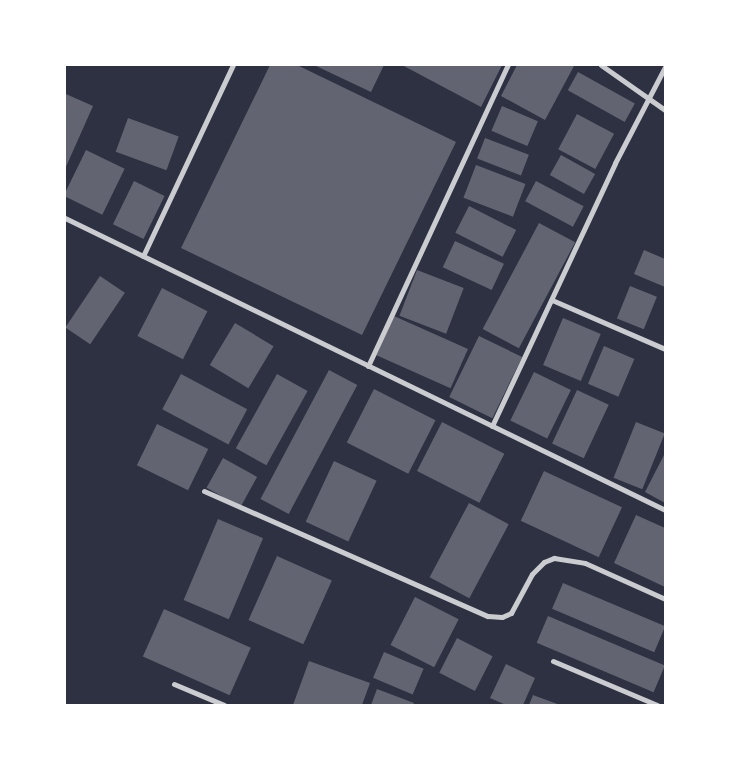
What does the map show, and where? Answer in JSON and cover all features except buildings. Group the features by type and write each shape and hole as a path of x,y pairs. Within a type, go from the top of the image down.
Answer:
{"street":[{"path":"143,256 233,65"},
{"path":"368,366 508,65"},
{"path":"601,65 650,97 665,110"},
{"path":"492,426 665,67"},
{"path":"65,218 665,510"},
{"path":"552,300 665,348"},
{"path":"204,491 488,616 502,617 511,613 532,574 544,562 554,558 585,563 665,599"},
{"path":"553,660 657,705"},
{"path":"174,684 224,705"}]}
